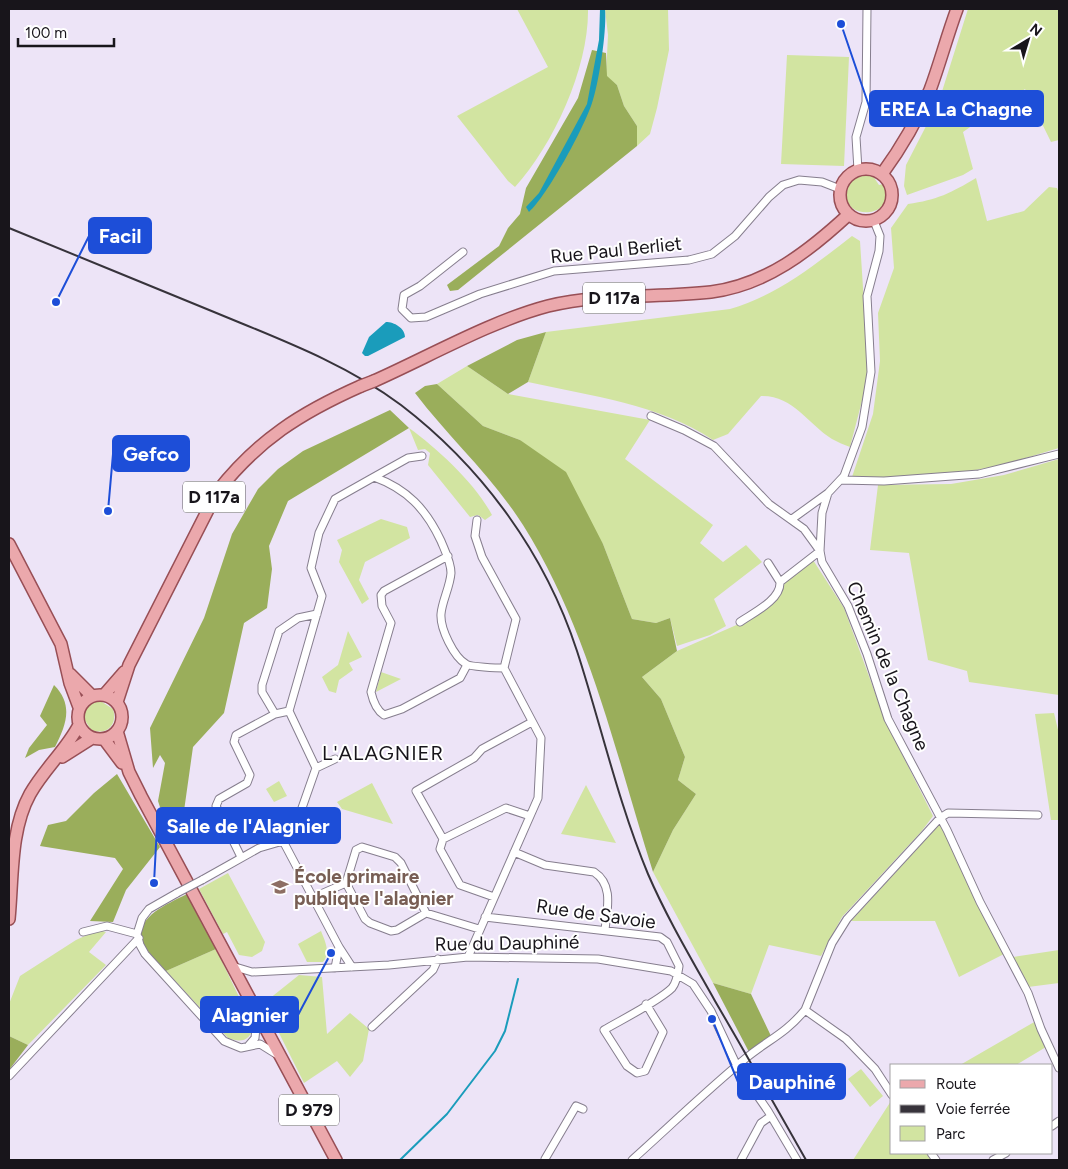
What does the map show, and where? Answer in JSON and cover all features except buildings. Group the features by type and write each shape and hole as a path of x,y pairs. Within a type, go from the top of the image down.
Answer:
{"main road":[{"path":"882,174 903,145 920,111 939,64 957,9"},
{"path":"871,169 882,174 892,190 891,203 885,214 874,221 860,221 848,215 841,204 840,189 844,181 858,170 871,169"},
{"name":"D 117a","path":"117,702 129,665 204,514 217,492 236,468 281,428 313,409 361,386 505,321 550,306 576,302 712,291 764,276 799,257 848,215"},
{"path":"9,544 61,644 70,684 79,707 78,725 29,795 18,826 9,918"},
{"name":"D 117a","path":"104,695 129,665"},
{"path":"69,673 92,696"},
{"path":"52,764 98,738 117,731 122,714 117,702 104,695 92,696 79,707"},
{"path":"78,725 82,730 98,738"},
{"name":"D 979","path":"117,731 129,772 336,1160"},
{"name":"D 979","path":"98,738 129,772"}],"street":[{"path":"858,170 856,137 866,102 867,9"},
{"name":"Rue Paul Berliet","path":"462,252 420,286 404,295 402,309 406,314 411,318 426,317 480,294 554,271 689,260 712,254 735,236 769,197 783,185 799,180 822,182 840,189"},
{"path":"792,519 828,493 841,480 862,427 871,372 867,296 880,244 880,236 874,221"},
{"path":"652,416 714,446 770,504 804,530 820,551 780,582"},
{"path":"841,480 884,481 979,474 1059,454"},
{"path":"9,1076 138,936 142,918 149,909 241,857 259,848 283,841 296,825 316,768 289,711 322,596 311,568 319,533 329,507 335,499 408,458 422,456"},
{"path":"374,477 393,484 414,499 432,522 448,556 451,573 441,615 442,626 457,657 468,666 504,668"},
{"name":"Chemin de la Chagne","path":"828,493 822,513 820,551 822,562 848,606 867,654 888,719 1028,993 1059,1068"},
{"path":"468,957 538,798 540,788 541,738 504,668 516,618 482,557 475,536 477,520"},
{"path":"448,556 384,591 381,595 382,606 391,623 370,692 380,712 384,715 402,709 460,678 468,666"},
{"path":"740,622 776,596 781,589 780,582 768,563"},
{"path":"275,714 262,692 262,685 279,631 298,618 317,614"},
{"path":"241,857 216,806 220,799 247,783 250,775 234,742 236,735 275,714 289,711"},
{"path":"443,839 416,791 474,758 482,749 532,722"},
{"path":"316,768 336,759"},
{"path":"494,897 460,885 440,848 443,839 506,808 530,816"},
{"path":"632,1160 737,1066 786,1030 804,1010 832,943 847,918 940,818 948,813 1038,815"},
{"path":"283,841 339,947 352,967"},
{"path":"426,913 401,863 395,857 362,846 358,848 346,883 365,919 370,924 391,931 426,913 479,929"},
{"path":"514,852 545,865 594,872 600,875 608,895 605,930"},
{"path":"314,897 346,883"},
{"name":"Rue de Savoie","path":"484,917 660,937 667,942 680,966 678,974"},
{"path":"83,932 107,926 138,936"},
{"path":"138,936 145,954 224,1042 236,1047 249,1045 266,1046 282,1059"},
{"path":"335,968 339,947"},
{"name":"Rue du Dauphiné","path":"232,966 252,972 352,967 468,957 598,959 642,965 678,974"},
{"path":"372,1027 433,970 438,959"},
{"path":"244,988 247,976 252,972"},
{"path":"646,1004 662,1028 663,1036 645,1070 638,1073 627,1066 604,1030 646,1004 671,989 678,974 693,984 711,1010 737,1066 771,1116 796,1160"},
{"path":"249,1045 258,1028 256,1010"},
{"path":"804,1010 846,1039 875,1069 890,1092"},
{"path":"543,1160 576,1106 582,1108"},
{"path":"741,1160 761,1123 771,1116"},
{"path":"993,1160 1004,1154"}],"green space":[{"path":"517,9 588,9 587,32 582,55 576,79 566,104 556,127 543,149 515,187 508,181 457,116 548,67"},
{"path":"605,9 668,9 669,50 657,108 650,134 637,146 637,126 624,106 617,85 606,76 608,35"},
{"path":"968,9 1059,9 1059,140 1051,142 1025,89 963,132 973,169 963,175 907,195 904,186 906,165 939,101"},
{"path":"592,50 606,53 607,76 617,85 624,106 637,126 637,146 458,290 450,291 447,285 499,246 508,228 520,214 526,188 578,98"},
{"path":"787,55 849,57 844,166 781,164"},
{"path":"873,176 879,185 883,184 886,196 884,204 877,210 868,212 859,211 851,207 847,199 848,188 851,182 858,177"},
{"path":"976,178 987,221 1024,211 1049,187 1057,188 1059,194 1059,448 997,466 961,472 888,478 852,477 873,414 880,361 878,313 894,268 891,228 908,204 944,195"},
{"path":"852,236 860,241 868,365 863,397 850,447 823,433 791,405 772,397 761,396 728,434 713,440 670,418 647,410 600,397 528,382 546,332 730,309 764,296 780,287 809,269"},
{"path":"546,332 528,382 508,394 467,366 517,340"},
{"path":"467,366 508,394 650,420 625,459 713,525 700,543 723,562 746,545 762,562 714,599 726,626 710,635 677,646 670,618 656,623 632,619 603,544 520,440 483,426 437,384"},
{"path":"437,384 483,426 520,440 566,472 603,544 632,619 656,623 670,618 677,651 642,677 661,699 685,757 678,780 696,794 673,830 653,872 599,694 566,607 546,565 511,507 415,393 425,386"},
{"path":"390,410 409,428 288,501 269,546 272,569 267,608 244,623 224,713 193,747 183,818 169,835 158,801 165,763 160,755 153,768 150,728 204,618 232,534 258,489 278,469 303,451"},
{"path":"409,428 455,467 476,491 492,515 485,520 478,515 470,517 428,465 430,453 425,449 418,450"},
{"path":"1059,459 1059,695 969,682 967,671 928,660 909,553 870,550 878,485 951,484 1004,475"},
{"path":"381,519 407,527 410,538 365,562 359,580 369,599 362,604 339,562 342,550 337,540"},
{"path":"813,560 844,608 885,720 933,816 921,832 842,917 821,956 769,945 751,994 713,983 653,872 673,830 696,794 678,780 685,757 661,699 642,677 677,651 741,623 781,592 786,580"},
{"path":"348,631 362,657 349,663 353,670 339,680 336,693 329,691 322,677 338,665"},
{"path":"381,672 401,679 376,692"},
{"path":"54,685 64,700 66,708 65,723 62,731 55,747 39,750 25,758 29,748 47,725 40,716"},
{"path":"99,700 113,709 114,714 110,727 102,731 91,730 83,717 85,707"},
{"path":"1054,713 1059,734 1059,820 1051,820 1035,714"},
{"path":"117,774 160,847 126,890 113,922 90,921 123,869 115,858 40,846 48,825 66,821 94,793"},
{"path":"279,781 287,796 274,802 266,789"},
{"path":"372,783 393,824 342,809 337,802"},
{"path":"586,785 616,843 561,834"},
{"path":"939,825 944,826 1004,954 959,977 935,921 851,921"},
{"path":"228,873 265,942 262,951 252,957 239,955 227,932 223,934 199,889"},
{"path":"189,893 216,949 166,971 147,950 142,939 141,930 152,914 170,902"},
{"path":"98,930 106,932 89,952 106,965 28,1045 9,1036 9,1004 20,976 76,940"},
{"path":"321,931 327,955 323,962 307,962 298,944"},
{"path":"216,949 253,1026 250,1035 245,1040 228,1038 166,971"},
{"path":"1059,950 1059,983 1028,987 1013,957"},
{"path":"299,975 322,977 327,1034 350,1013 369,1029 363,1061 350,1077 337,1061 304,1083 264,1003"},
{"path":"713,983 751,994 771,1036 749,1052"},
{"path":"1036,1021 1046,1047 1018,1064 962,1064"},
{"path":"9,1036 28,1045 9,1070"},
{"path":"861,1069 883,1096 870,1107 848,1079"},
{"path":"890,1103 890,1154 928,1154 931,1160 853,1160"}],"water":[{"path":"600,9 605,9 604,43 592,103 564,161 537,204 529,212 526,207 539,193 587,104 599,40"},
{"path":"386,322 398,326 405,334 405,337 365,356 362,353 369,337"}],"waterway":[{"path":"400,1160 447,1114 495,1051 505,1031 518,979"}],"railway":[{"path":"9,228 287,342 334,364 380,390 401,405 431,429 484,484 529,546 564,615 586,679 637,847 655,890 671,923 806,1160"}],"place":[{"name":"EREA La Chagne","path":"841,24"},
{"name":"Facil","path":"56,302"},
{"name":"Gefco","path":"108,511"},
{"name":"Salle de l'Alagnier","path":"154,883"},
{"name":"École primaire publique l'alagnier","path":"280,887"},
{"name":"Alagnier","path":"331,953"},
{"name":"Dauphiné","path":"712,1019"}],"district":[{"name":"L'ALAGNIER","path":"383,753"}]}
